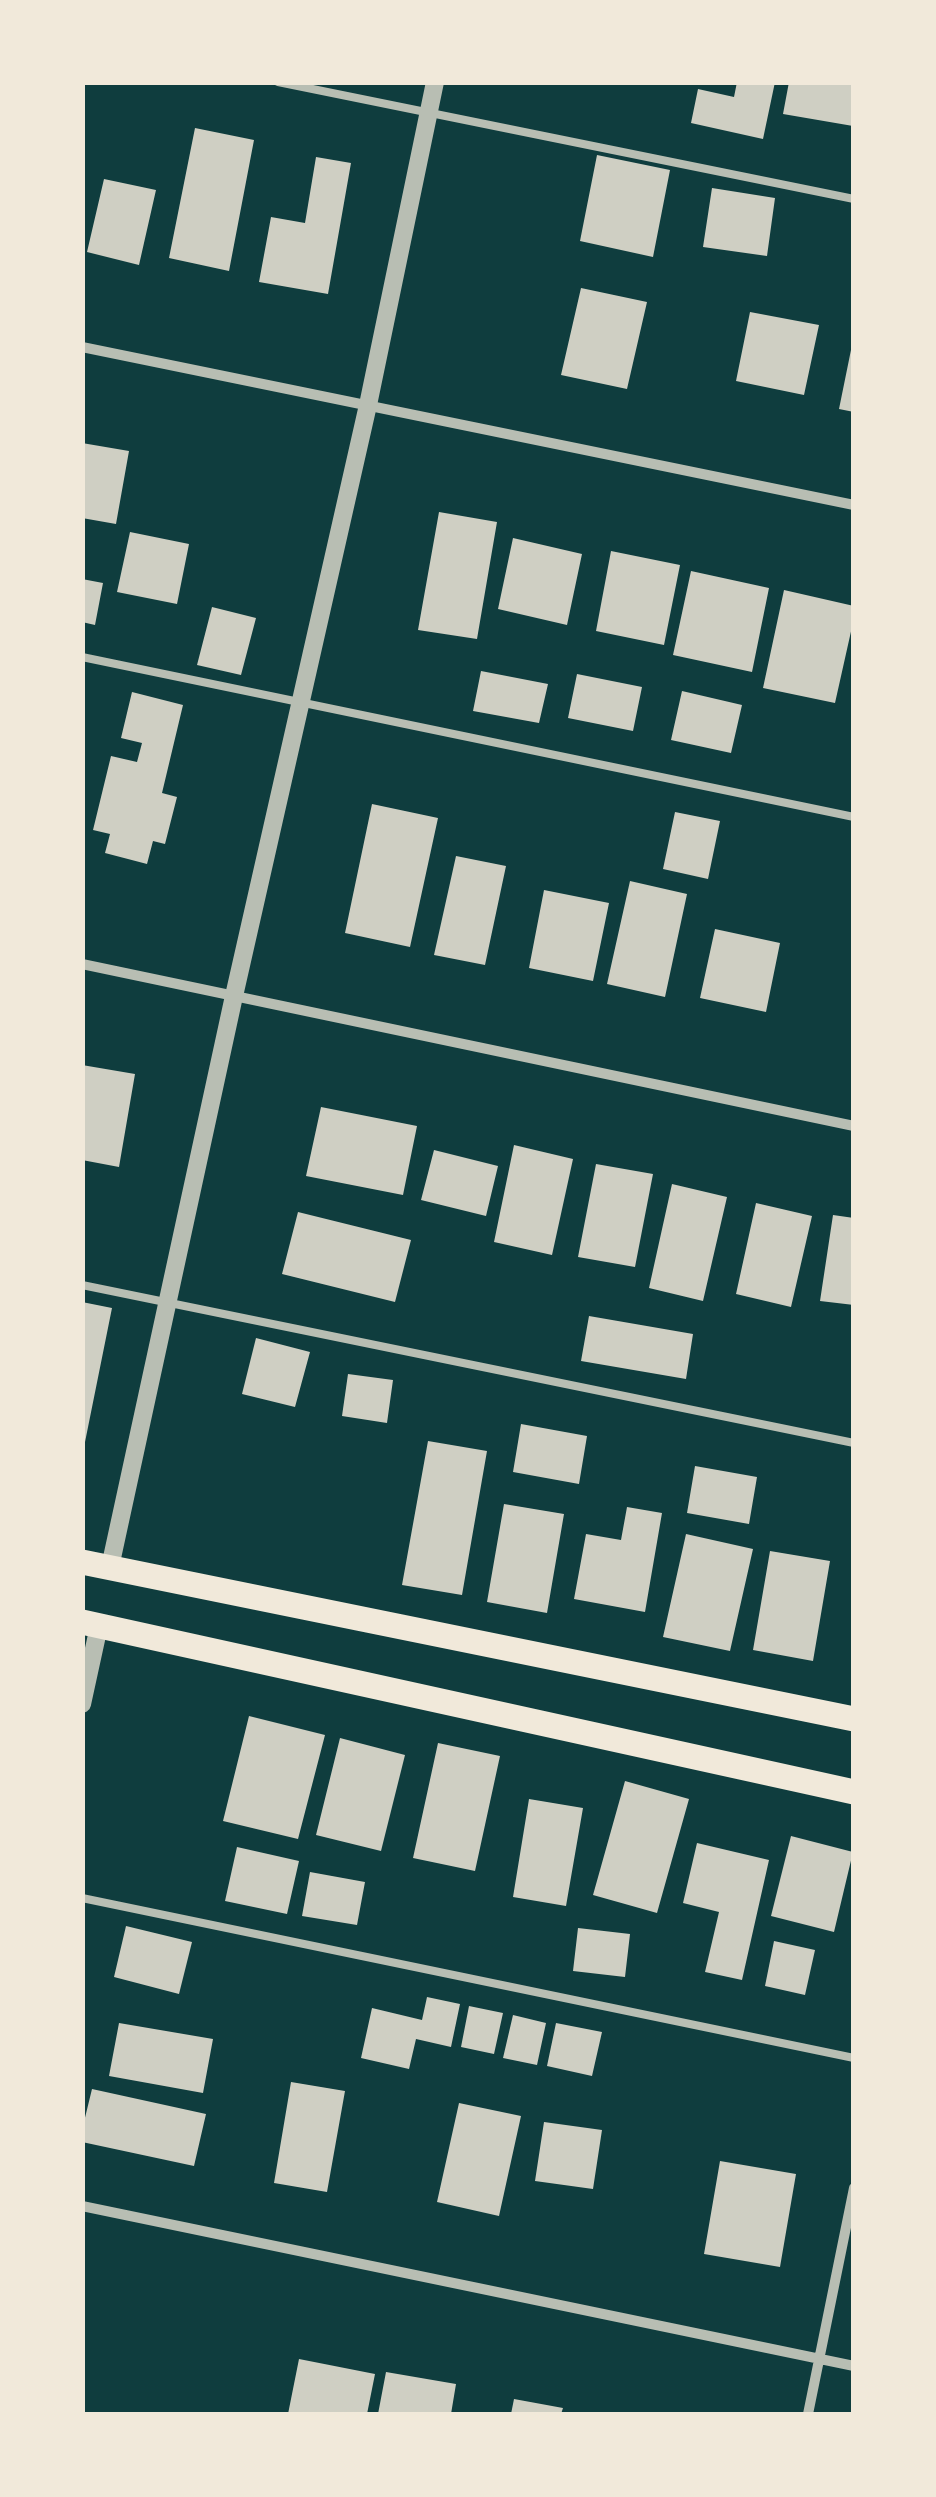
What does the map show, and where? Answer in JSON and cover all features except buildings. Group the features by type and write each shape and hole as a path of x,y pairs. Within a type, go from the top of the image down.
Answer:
{"main road":[{"path":"82,1562 854,1719"},
{"path":"91,1624 854,1792"}],"street":[{"path":"110,1567 368,405 435,82"},
{"path":"82,347 854,505"},
{"path":"82,964 854,1126"},
{"path":"82,1704 91,1624"},
{"path":"808,2414 854,2188"},
{"path":"82,2206 854,2366"}],"lane":[{"path":"278,82 854,199"},
{"path":"82,657 854,817"},
{"path":"82,1285 854,1443"},
{"path":"82,1898 854,2058"}]}
